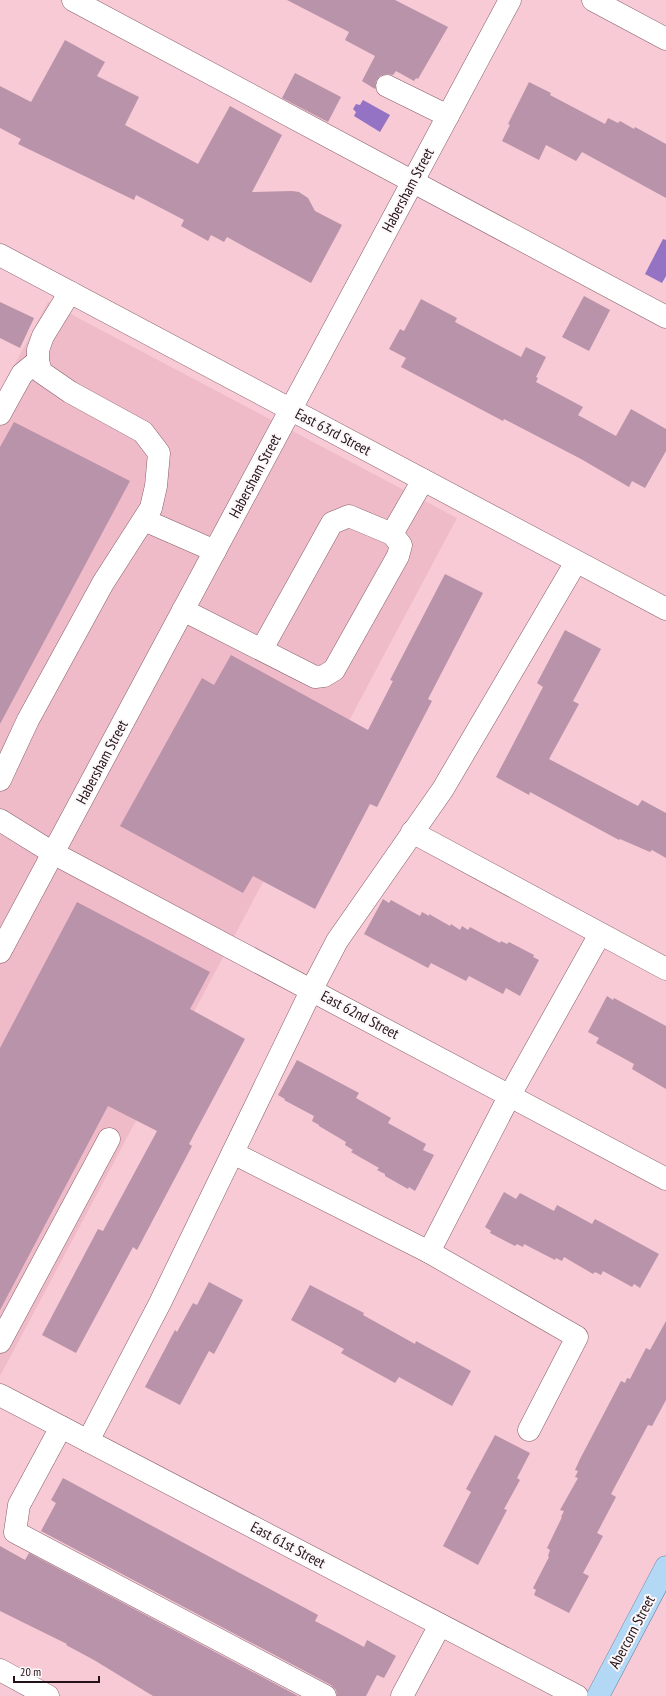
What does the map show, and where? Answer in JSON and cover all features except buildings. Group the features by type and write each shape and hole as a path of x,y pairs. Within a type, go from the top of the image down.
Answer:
{"main road":[{"name":"Abercorn Street","path":"598,1696 666,1567"}],"street":[{"path":"73,0 666,317"},
{"name":"Habersham Street","path":"0,952 510,0"},
{"path":"593,0 666,39"},
{"path":"387,86 448,116"},
{"name":"East 63rd Street","path":"0,255 666,609"},
{"path":"0,780 28,720 103,583 151,508 156,486 159,453 143,432 70,392 41,372 38,361 38,350 43,336 70,292"},
{"path":"0,414 22,374 38,361"},
{"path":"392,534 423,480"},
{"path":"183,610 315,677 324,676 334,670 398,556 401,545 392,534 349,516 332,524 262,649"},
{"path":"144,520 215,551"},
{"path":"88,1440 163,1296 337,941 443,789 576,562"},
{"name":"East 62nd Street","path":"0,820 53,853 666,1179"},
{"path":"412,832 666,969"},
{"path":"429,1252 510,1096 600,934"},
{"path":"0,1342 109,1138"},
{"path":"234,1153 429,1252 577,1337 528,1430"},
{"name":"East 61st Street","path":"0,1395 577,1696"},
{"path":"61,1427 19,1505 15,1532 325,1696"},
{"path":"402,1696 440,1625"},
{"path":"0,1670 48,1696"}],"shaded area":[{"path":"363,100 390,115 380,132 354,116 356,112 353,109 356,104 360,105"},
{"path":"663,239 666,240 666,276 662,283 645,274"},
{"path":"48,302 457,518 0,1376 0,392"}]}
